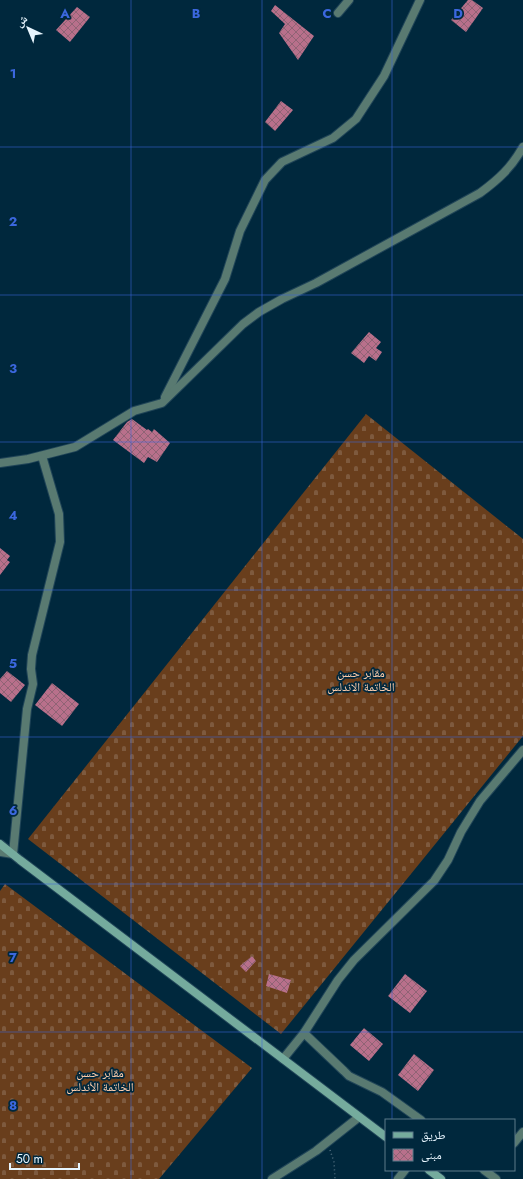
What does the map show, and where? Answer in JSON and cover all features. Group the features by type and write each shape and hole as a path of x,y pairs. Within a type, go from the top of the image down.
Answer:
{"street":[{"path":"338,14 348,0"},
{"path":"162,403 225,279 240,231 265,180 282,162 333,138 356,119 384,76 420,0"},
{"path":"0,463 42,456 75,447 112,426 134,411 162,403 243,324 259,312 316,283 480,193 498,180 515,162 523,147"},
{"path":"13,854 26,709 33,684 31,669 32,655 60,542 59,514 42,456"},
{"path":"283,1059 304,1033 338,980 354,960 434,881 448,860 461,832 480,801 523,750"},
{"path":"0,844 385,1136"},
{"path":"0,852 13,854"},
{"path":"304,1033 349,1076 382,1092 420,1119"},
{"path":"272,1179 300,1162 359,1117"},
{"path":"515,1142 523,1132"},
{"path":"398,1179 404,1171"},
{"path":"430,1171 441,1179"}],"path":[{"path":"328,1141 334,1162 335,1179"}],"green space":[{"name":"مقابر حسن الخاتمة الاندلس","path":"366,414 523,539 523,736 281,1034 28,839"},
{"name":"مقابر حسن الخاتمة الأندلس","path":"5,884 252,1068 159,1179 0,1179 0,891"}],"building":[{"path":"468,0 472,0 483,8 466,32 451,20"},
{"path":"275,5 314,36 298,60 279,33 285,24 271,11"},
{"path":"77,7 90,17 70,42 56,30"},
{"path":"281,101 293,110 275,131 265,122"},
{"path":"369,332 381,342 376,348 382,352 376,361 369,356 364,363 351,353"},
{"path":"132,419 147,430 148,429 152,432 154,429 170,443 157,462 148,457 144,463 113,440 127,422"},
{"path":"0,548 10,556 7,560 10,562 0,575"},
{"path":"7,671 25,685 11,702 0,693 0,679"},
{"path":"52,683 79,704 62,726 35,705"},
{"path":"252,956 256,961 246,972 240,966"},
{"path":"269,974 291,980 287,993 266,986"},
{"path":"405,974 427,991 410,1013 388,996"},
{"path":"364,1028 383,1044 369,1061 350,1045"},
{"path":"414,1054 434,1070 418,1091 398,1075"}]}
